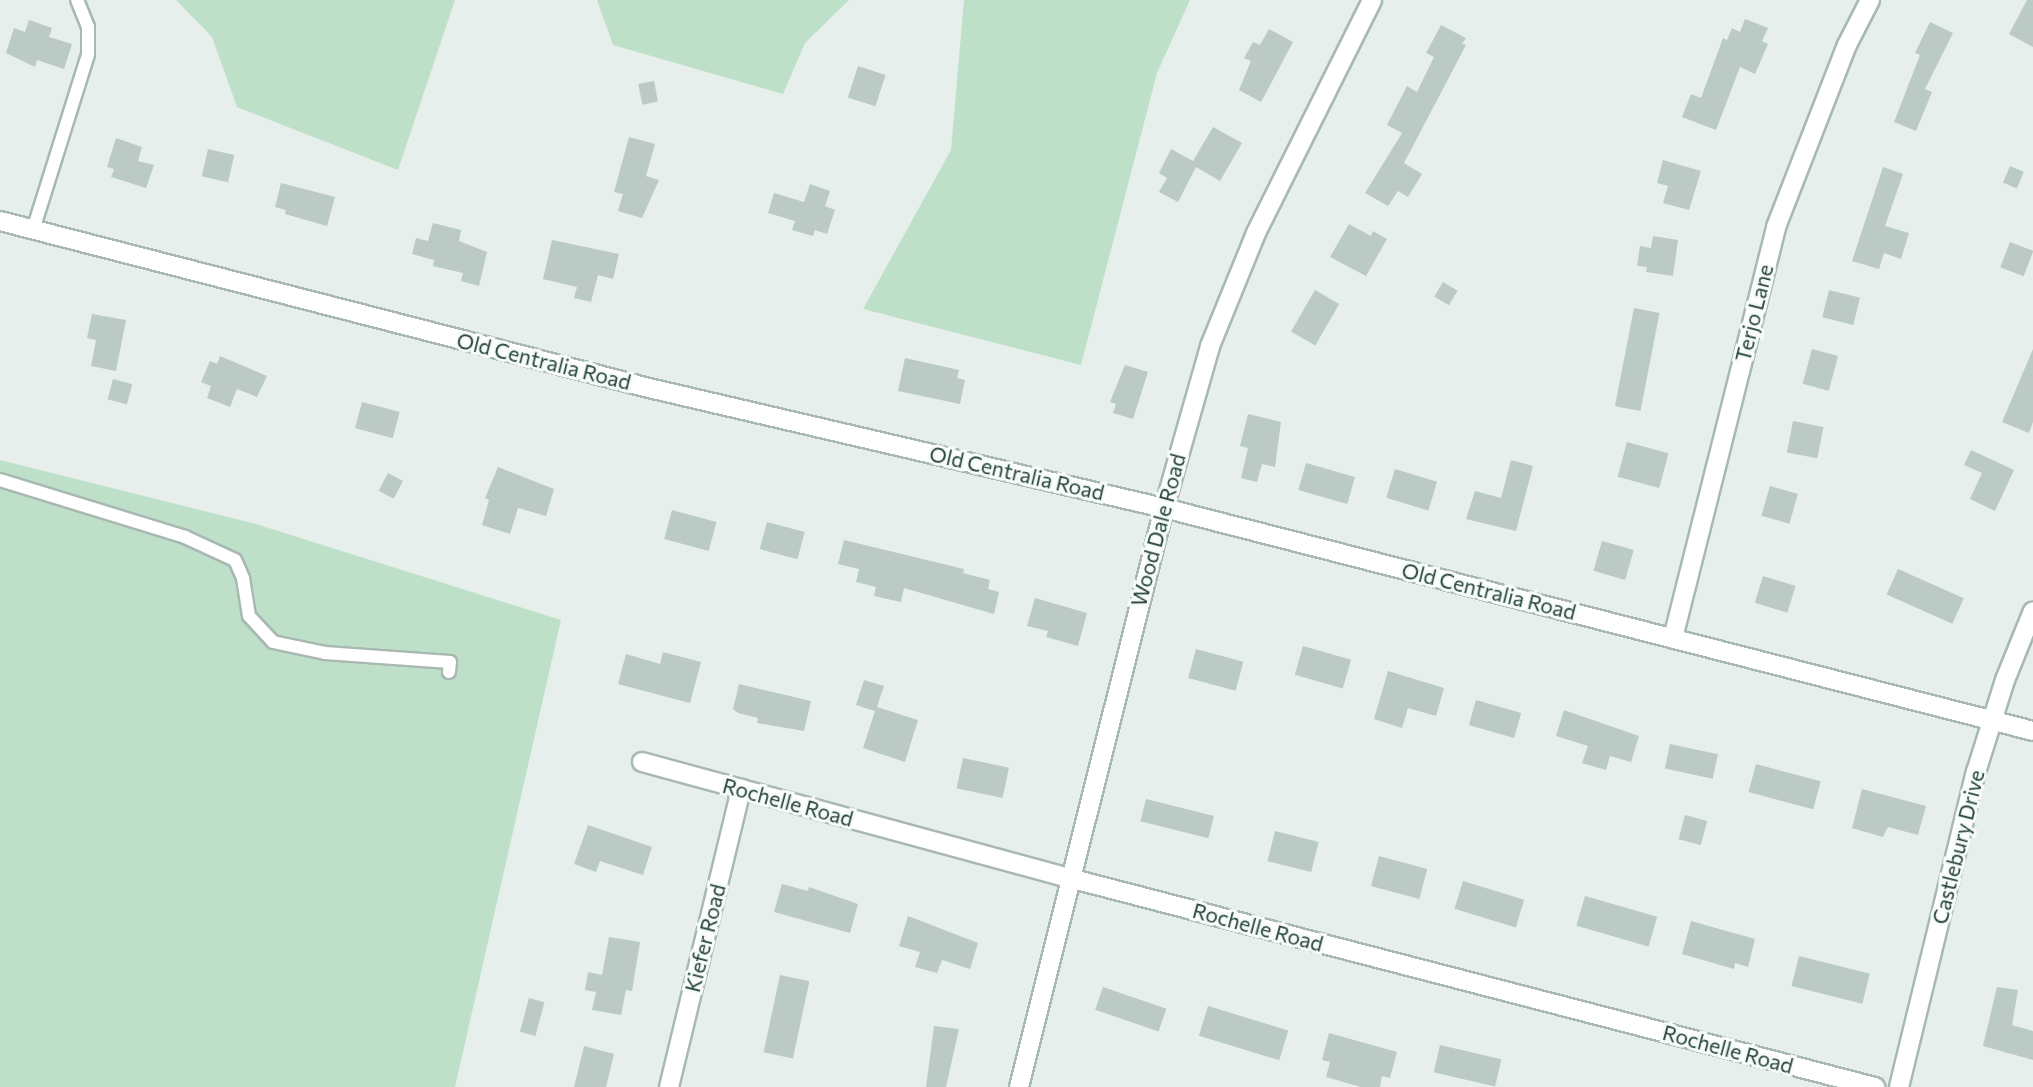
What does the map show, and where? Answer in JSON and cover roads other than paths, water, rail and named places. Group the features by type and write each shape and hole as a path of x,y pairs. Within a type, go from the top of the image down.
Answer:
{"street":[{"name":"Wood Dale Road","path":"1018,1087 1069,878 1192,404 1231,289 1372,0"},
{"name":"Terjo Lane","path":"1673,639 1776,226 1847,45 1870,0"},
{"name":"Old Centralia Road","path":"0,221 650,388 1164,508 2033,731"},
{"name":"Castlebury Drive","path":"1899,1087 1992,720 2033,611"},
{"name":"Rochelle Road","path":"642,762 1069,878 1875,1087"},
{"name":"Kiefer Road","path":"669,1087 741,789"}],"lane":[{"path":"33,230 88,54 88,27 78,0"},
{"path":"0,480 185,537 235,560 243,578 249,616 273,642 325,653 450,662 449,672"}]}
